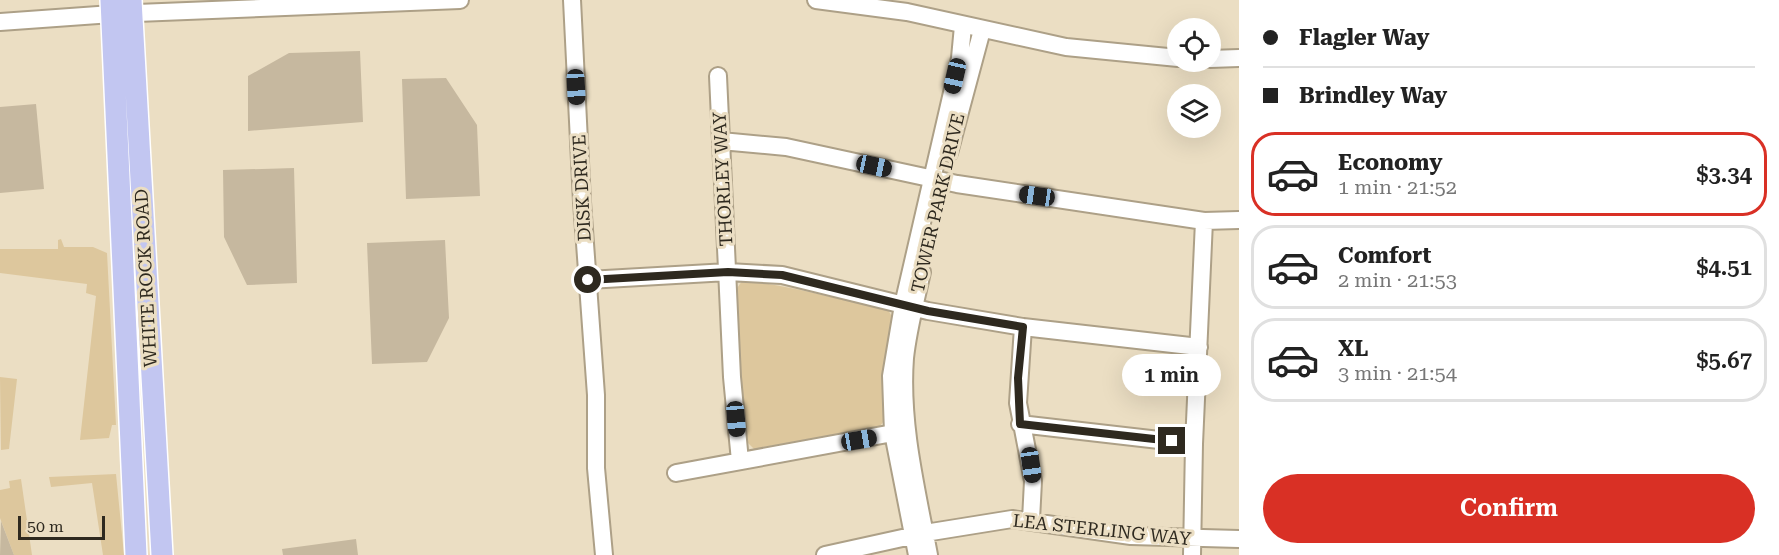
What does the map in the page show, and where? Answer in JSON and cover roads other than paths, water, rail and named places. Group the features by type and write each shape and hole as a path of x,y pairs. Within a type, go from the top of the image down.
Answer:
{"main road":[{"name":"WHITE ROCK ROAD","path":"121,7 136,555"},
{"name":"WHITE ROCK ROAD","path":"121,7 162,555"}],"street":[{"path":"0,22 121,7 460,0"},
{"name":"DISK DRIVE","path":"572,0 596,395 596,468 604,555"},
{"path":"816,0 907,12 1065,47 1167,57"},
{"name":"TOWER PARK DRIVE","path":"929,555 919,535 893,433 891,376 937,180 960,58 963,26"},
{"name":"TOWER PARK DRIVE","path":"937,180 982,30"},
{"path":"1221,59 1239,58"},
{"name":"THORLEY WAY","path":"718,76 732,377 740,461"},
{"path":"721,141 786,147 937,180 1204,221 1239,220"},
{"path":"1192,547 1204,221"},
{"path":"588,280 728,272 782,275 908,306 1023,327 1199,347"},
{"name":"TOWER PARK DRIVE","path":"908,306 905,411 919,535 917,555"},
{"path":"1023,327 1018,378 1020,424 1033,481 1031,520"},
{"path":"1020,424 1194,444"},
{"path":"676,473 893,433"},
{"name":"LEA STERLING WAY","path":"825,555 919,535 1012,519 1031,520 1192,547 1239,539"}]}
